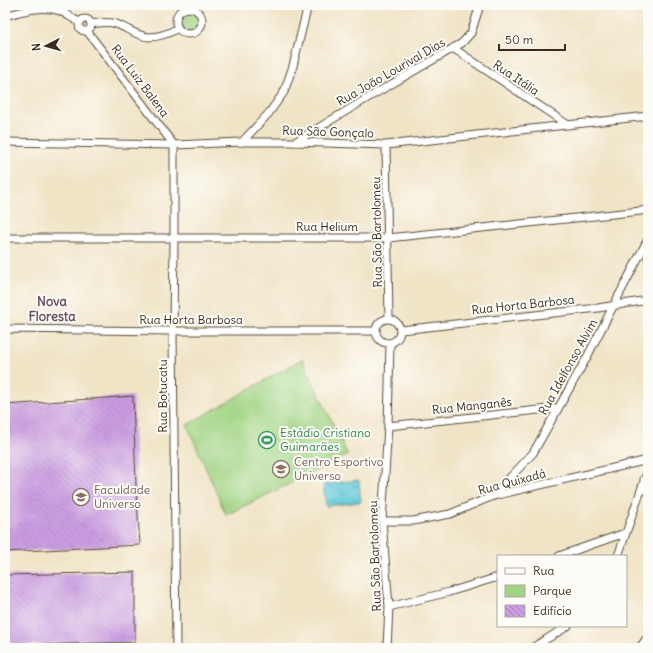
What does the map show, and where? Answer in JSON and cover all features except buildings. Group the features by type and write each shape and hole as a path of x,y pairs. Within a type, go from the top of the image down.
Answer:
{"main road":[{"path":"642,648 648,640"}],"street":[{"path":"242,142 269,113 284,92 293,66 308,5"},
{"name":"Rua João Lourival Dias","path":"295,142 462,43 471,33 480,5"},
{"path":"182,7 198,8 201,17 199,29 192,33 181,31 178,28 176,19 182,7"},
{"path":"5,16 38,8 59,11 79,22"},
{"path":"79,22 81,19 85,18 92,24"},
{"path":"79,22 78,24 83,31 87,31 91,28 92,24"},
{"path":"92,24 115,24 148,37 170,33 178,28"},
{"name":"Rua Luiz Balena","path":"87,31 174,145"},
{"name":"Rua Itália","path":"452,48 568,125"},
{"name":"Rua São Gonçalo","path":"5,142 174,145 242,142 295,142 386,145 648,116"},
{"name":"Rua Botucatu","path":"174,145 173,331 176,648"},
{"name":"Rua São Bartolomeu","path":"386,145 389,319"},
{"name":"Rua Helium","path":"5,238 388,238 633,212 648,209"},
{"name":"Rua Idelfonso Alvim","path":"493,496 533,453 586,360 648,239"},
{"name":"Rua Horta Barbosa","path":"401,330 598,308 648,300"},
{"path":"385,319 398,323 401,330 397,340 390,344 382,342 376,335 379,323 385,319"},
{"name":"Rua Horta Barbosa","path":"5,330 376,331"},
{"name":"Rua São Bartolomeu","path":"387,648 389,607 382,521 388,426 390,344"},
{"name":"Rua Manganês","path":"388,426 558,408"},
{"name":"Rua Quixadá","path":"382,521 413,521 450,514 493,496 648,460"},
{"path":"618,555 648,470"},
{"path":"644,478 648,492"},
{"path":"563,555 625,533"},
{"path":"389,607 449,592 497,577"},
{"path":"532,648 566,627"}],"green space":[{"path":"189,11 196,14 199,21 196,28 189,31 182,28 179,21 182,14"},
{"name":"Estádio Cristiano Guimarães","path":"302,359 348,455 226,515 187,425"}],"water":[{"path":"359,480 361,502 326,506 323,484"}],"place":[{"name":"Estádio Cristiano Guimarães","path":"267,440"},
{"name":"Centro Esportivo Universo","path":"281,469"},
{"name":"Faculdade Universo","path":"81,497"}],"district":[{"name":"Nova Floresta","path":"52,308"}]}
